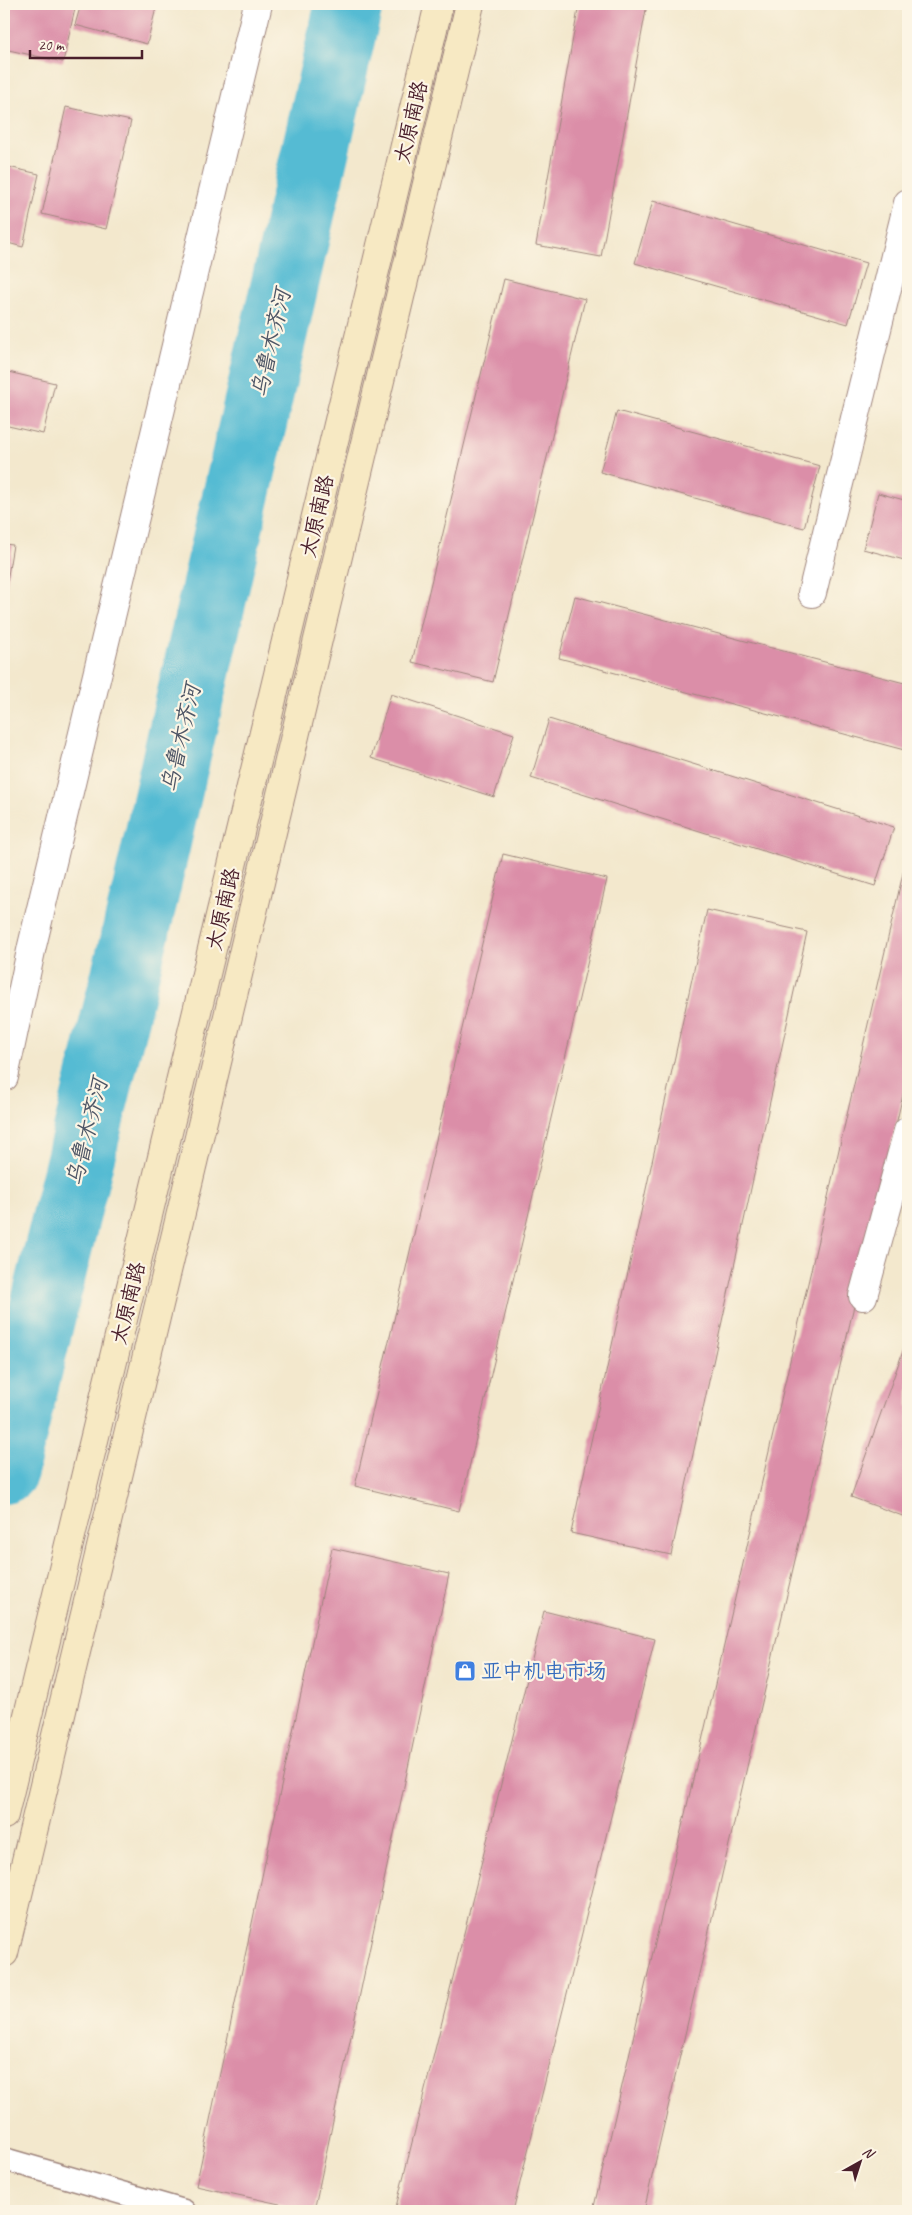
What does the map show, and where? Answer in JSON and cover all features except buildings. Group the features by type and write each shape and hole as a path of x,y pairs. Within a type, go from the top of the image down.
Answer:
{"main road":[{"name":"太原南路","path":"4,1815 440,4"},
{"path":"4,1953 470,4"}],"street":[{"path":"4,1076 32,946 258,4"},
{"path":"812,593 908,203"},
{"path":"863,1296 908,1131"}],"lane":[{"path":"4,2159 184,2211"}],"waterway":[{"name":"乌鲁木齐河","path":"4,1470 146,890 349,4"}],"place":[{"name":"亚中机电市场","path":"465,1671"}]}
